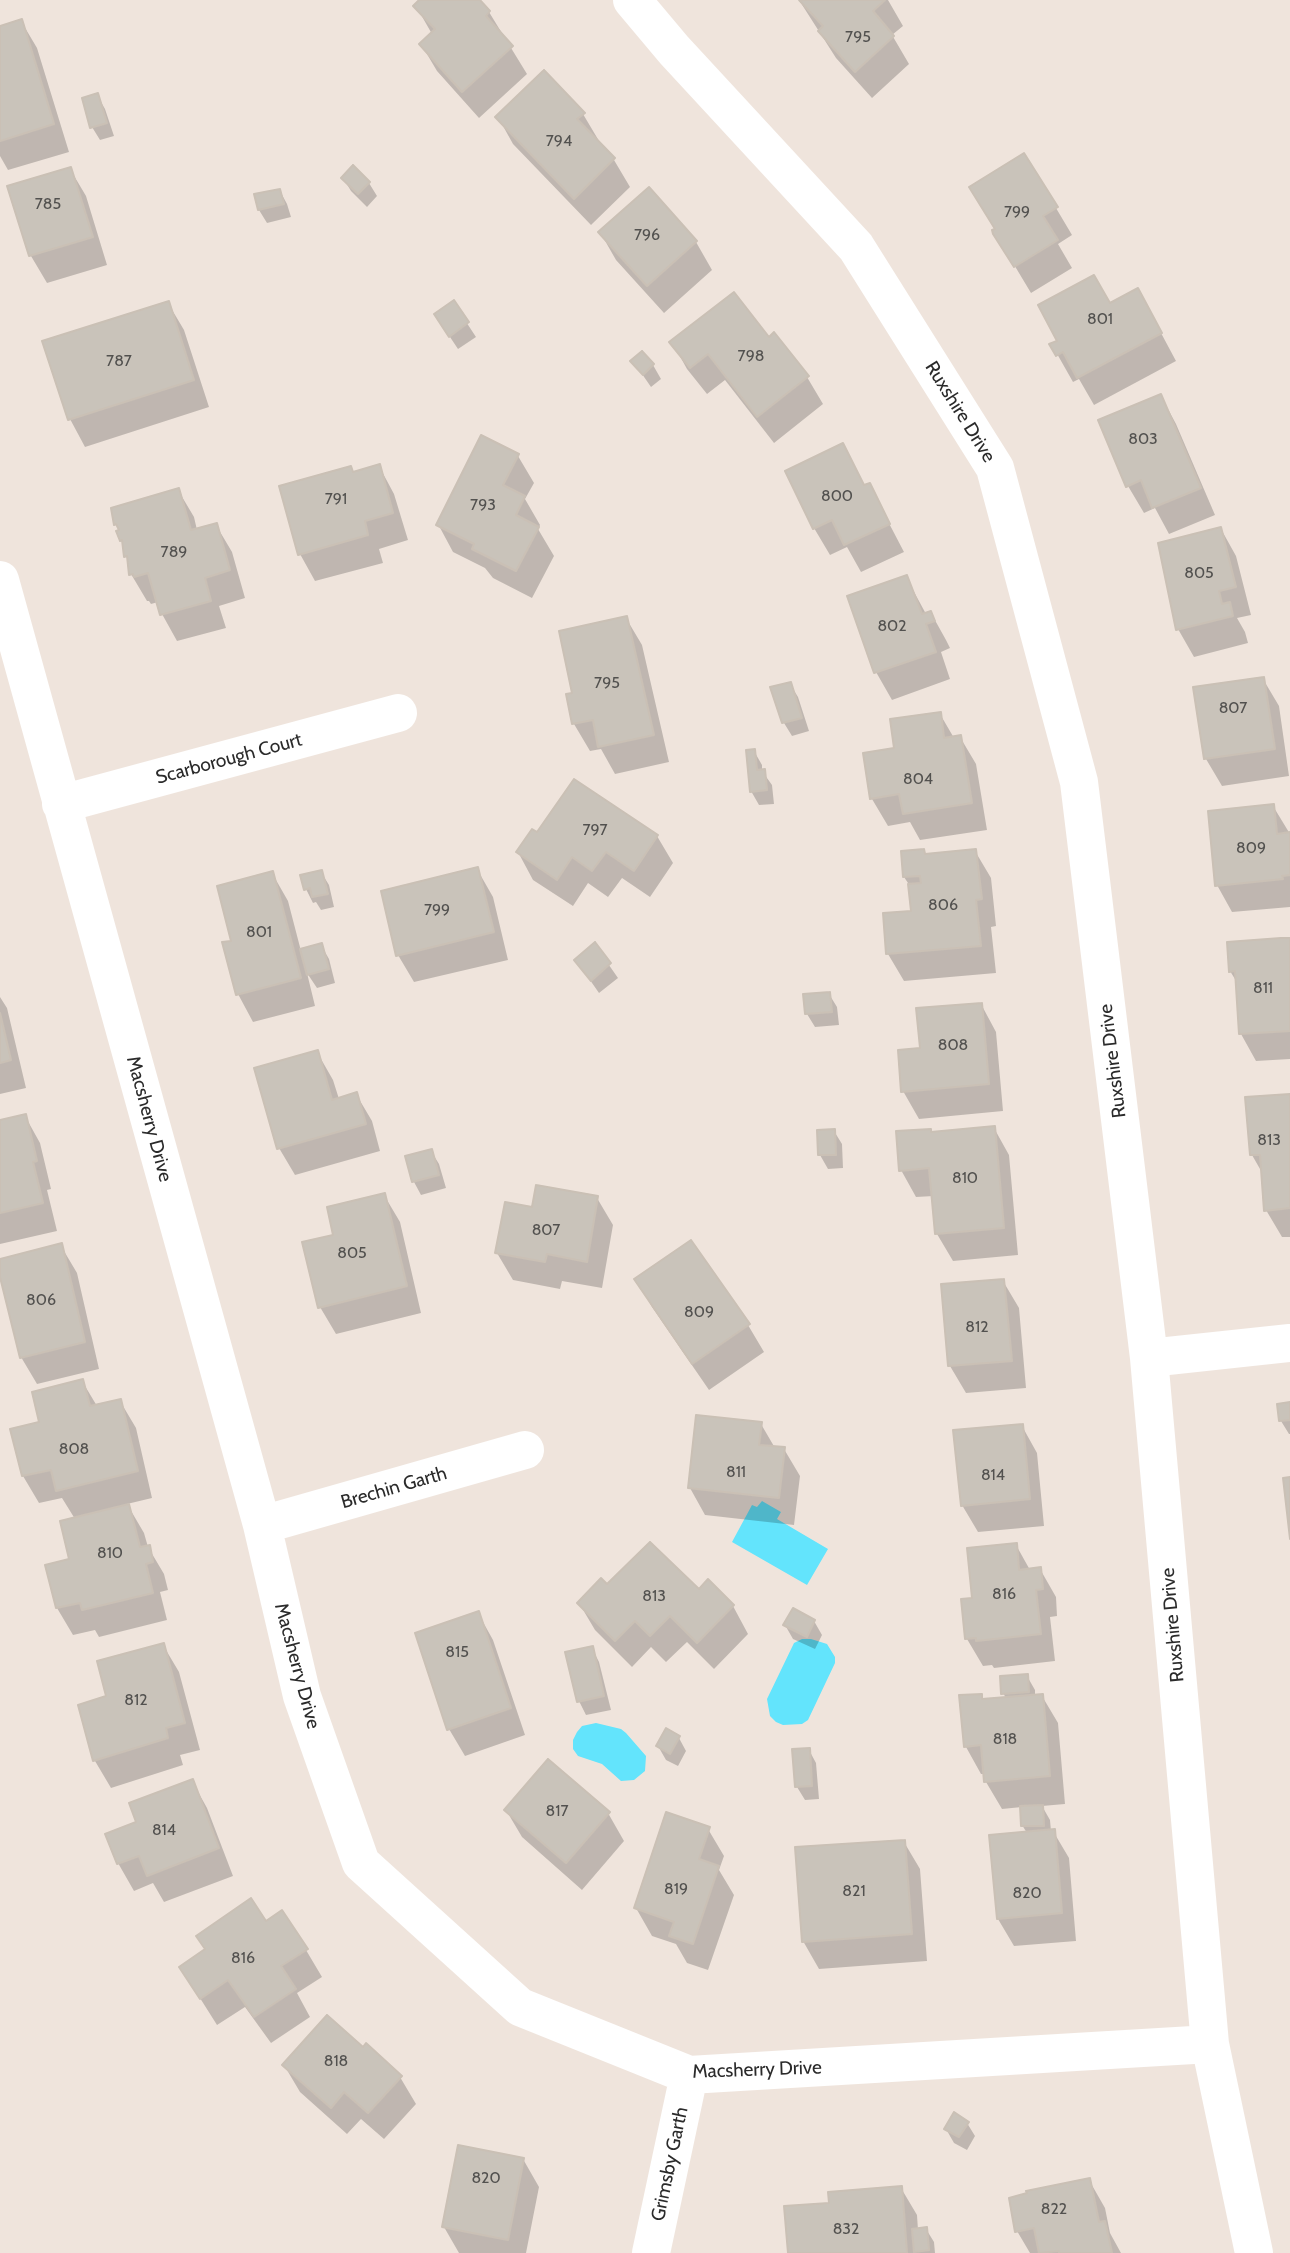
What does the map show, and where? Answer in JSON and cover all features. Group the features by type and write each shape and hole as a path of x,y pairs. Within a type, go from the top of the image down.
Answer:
{"street":[{"name":"Ruxshire Drive","path":"632,0 674,50 856,247 995,468 1079,782 1149,1358 1210,2044 1254,2253"},
{"name":"Macsherry Drive","path":"0,580 262,1525 302,1696 361,1863 520,2007 689,2075 1210,2044"},
{"name":"Scarborough Court","path":"61,804 398,713"},
{"path":"1149,1358 1290,1343"},
{"name":"Brechin Garth","path":"262,1525 526,1451"},
{"name":"Grimsby Garth","path":"651,2253 689,2075"}],"water":[{"path":"762,1501 781,1512 777,1519 828,1549 807,1585 732,1542 752,1505 757,1507"},
{"path":"802,1639 827,1644 835,1657 835,1663 808,1720 802,1724 783,1725 770,1716 767,1699 794,1643"},
{"path":"596,1723 621,1729 626,1733 646,1756 645,1771 634,1780 621,1781 602,1764 578,1756 573,1749 577,1732 582,1726"}],"building":[{"path":"419,0 480,0 490,11 486,16 513,46 462,92 419,44 435,29 413,6"},
{"path":"799,0 885,0 873,11 894,36 855,72 818,31 823,26"},
{"path":"22,19 54,124 0,141 0,26"},
{"path":"544,70 585,113 577,119 615,158 574,199 495,117"},
{"path":"98,93 107,123 90,128 82,98"},
{"path":"1024,153 1058,207 1043,216 1058,240 1014,267 993,234 992,230 995,229 969,187"},
{"path":"353,165 370,182 358,194 341,178"},
{"path":"71,167 93,237 29,256 7,186"},
{"path":"649,187 697,241 647,286 598,232"},
{"path":"280,189 284,204 258,210 254,194"},
{"path":"1094,275 1110,303 1138,288 1162,333 1077,378 1063,352 1056,356 1049,344 1057,341 1038,305"},
{"path":"734,292 769,337 774,332 809,376 757,417 708,354 690,368 669,342"},
{"path":"454,300 469,322 449,337 434,314"},
{"path":"169,301 194,380 68,420 42,341"},
{"path":"642,351 654,364 643,375 630,361"},
{"path":"1161,394 1201,488 1152,508 1141,480 1126,487 1098,420"},
{"path":"481,435 519,454 503,485 525,496 516,515 539,527 516,571 472,549 474,544 436,525"},
{"path":"843,443 864,485 870,483 890,524 844,545 832,520 813,529 785,471"},
{"path":"380,464 393,513 365,521 368,535 298,555 279,486 351,466 353,472"},
{"path":"179,488 191,530 217,523 230,570 205,578 211,601 160,615 148,573 134,577 133,574 129,575 127,556 124,557 122,540 120,541 116,531 119,530 116,524 114,525 111,508"},
{"path":"1221,527 1236,587 1219,591 1222,604 1230,602 1233,616 1176,630 1158,543"},
{"path":"907,575 922,614 931,611 935,621 926,624 936,652 874,673 847,596"},
{"path":"627,616 654,735 598,747 593,720 572,724 566,694 572,693 559,631"},
{"path":"1264,677 1275,749 1204,759 1193,687"},
{"path":"791,682 802,718 782,723 770,687"},
{"path":"941,712 944,738 961,735 972,803 903,814 899,794 870,799 863,753 894,748 890,719"},
{"path":"755,749 757,770 765,769 767,790 750,792 746,750"},
{"path":"574,779 658,835 634,871 606,852 592,871 572,857 557,880 516,852 532,829 537,832"},
{"path":"1274,804 1277,834 1290,832 1290,875 1282,876 1283,879 1215,886 1208,811"},
{"path":"924,849 925,854 976,849 982,899 976,900 981,946 886,954 883,913 911,911 908,884 921,883 920,876 903,877 901,851"},
{"path":"478,867 494,932 396,956 381,891"},
{"path":"322,870 328,894 312,897 310,888 304,890 300,875"},
{"path":"273,871 301,978 236,995 222,942 231,941 217,886"},
{"path":"1290,938 1290,1031 1239,1034 1235,971 1229,972 1227,942"},
{"path":"595,942 611,963 591,981 574,960"},
{"path":"322,943 329,969 307,975 300,949"},
{"path":"830,992 832,1012 805,1014 803,994"},
{"path":"982,1003 989,1084 901,1092 898,1050 920,1048 916,1008"},
{"path":"0,1013 11,1060 0,1063"},
{"path":"318,1050 332,1100 357,1092 366,1124 277,1149 254,1068"},
{"path":"1290,1094 1290,1208 1264,1211 1260,1155 1250,1155 1245,1097"},
{"path":"26,1114 37,1161 33,1162 43,1203 0,1213 0,1120"},
{"path":"995,1126 1004,1228 935,1234 929,1168 899,1171 896,1131 931,1129 931,1132"},
{"path":"835,1129 836,1155 818,1155 817,1130"},
{"path":"432,1149 439,1175 412,1182 405,1156"},
{"path":"536,1185 598,1196 587,1262 547,1254 545,1262 495,1253 505,1202 532,1207"},
{"path":"385,1193 407,1286 318,1308 302,1242 333,1235 327,1207"},
{"path":"691,1240 750,1324 692,1364 634,1279"},
{"path":"62,1243 85,1342 20,1358 0,1277 0,1259"},
{"path":"1004,1279 1012,1361 948,1366 941,1284"},
{"path":"83,1379 90,1406 121,1399 138,1471 56,1491 51,1470 22,1476 10,1429 39,1422 32,1392"},
{"path":"1290,1402 1290,1420 1279,1421 1277,1404"},
{"path":"696,1415 762,1422 759,1445 785,1447 779,1498 688,1488"},
{"path":"1023,1424 1030,1499 961,1506 953,1430"},
{"path":"1290,1477 1290,1539 1283,1478"},
{"path":"129,1504 140,1547 150,1545 153,1562 146,1564 153,1593 82,1610 80,1603 56,1608 45,1565 69,1559 60,1521"},
{"path":"650,1542 699,1589 708,1579 734,1605 697,1643 670,1616 650,1636 635,1621 615,1641 577,1603 601,1578 607,1584"},
{"path":"1017,1543 1019,1570 1041,1567 1043,1589 1036,1590 1041,1634 976,1641 976,1638 965,1639 961,1599 972,1598 967,1548"},
{"path":"793,1608 815,1620 807,1637 783,1625"},
{"path":"479,1611 511,1708 447,1730 415,1633"},
{"path":"164,1643 185,1723 166,1728 168,1738 93,1761 78,1705 106,1696 97,1661"},
{"path":"593,1646 604,1696 577,1702 565,1652"},
{"path":"1028,1674 1029,1692 1001,1694 1000,1676"},
{"path":"982,1694 982,1699 1043,1694 1050,1776 984,1782 981,1745 964,1747 959,1695"},
{"path":"666,1728 680,1736 670,1754 656,1746"},
{"path":"810,1748 812,1786 795,1787 792,1749"},
{"path":"548,1759 610,1812 566,1863 504,1810"},
{"path":"193,1779 219,1848 147,1876 139,1856 117,1864 105,1834 136,1822 129,1803"},
{"path":"1043,1805 1044,1826 1021,1826 1020,1806"},
{"path":"666,1812 710,1827 699,1859 719,1866 693,1944 669,1936 674,1922 634,1908"},
{"path":"1055,1829 1062,1913 997,1919 989,1835"},
{"path":"905,1840 912,1934 802,1942 795,1847"},
{"path":"251,1898 266,1921 282,1910 308,1949 281,1966 296,1989 254,2017 228,1980 200,1999 179,1967 205,1949 196,1936"},
{"path":"327,2015 363,2047 366,2043 402,2076 368,2113 344,2092 331,2108 282,2065"},
{"path":"954,2112 969,2122 959,2137 944,2129"},
{"path":"458,2145 524,2158 508,2240 442,2227"},
{"path":"1090,2178 1099,2222 1105,2221 1112,2253 1039,2253 1034,2228 1015,2232 1009,2198 1027,2193 1026,2191"},
{"path":"902,2186 907,2253 788,2253 784,2206 829,2203 828,2192"},
{"path":"927,2227 929,2250 914,2252 912,2229"}]}
